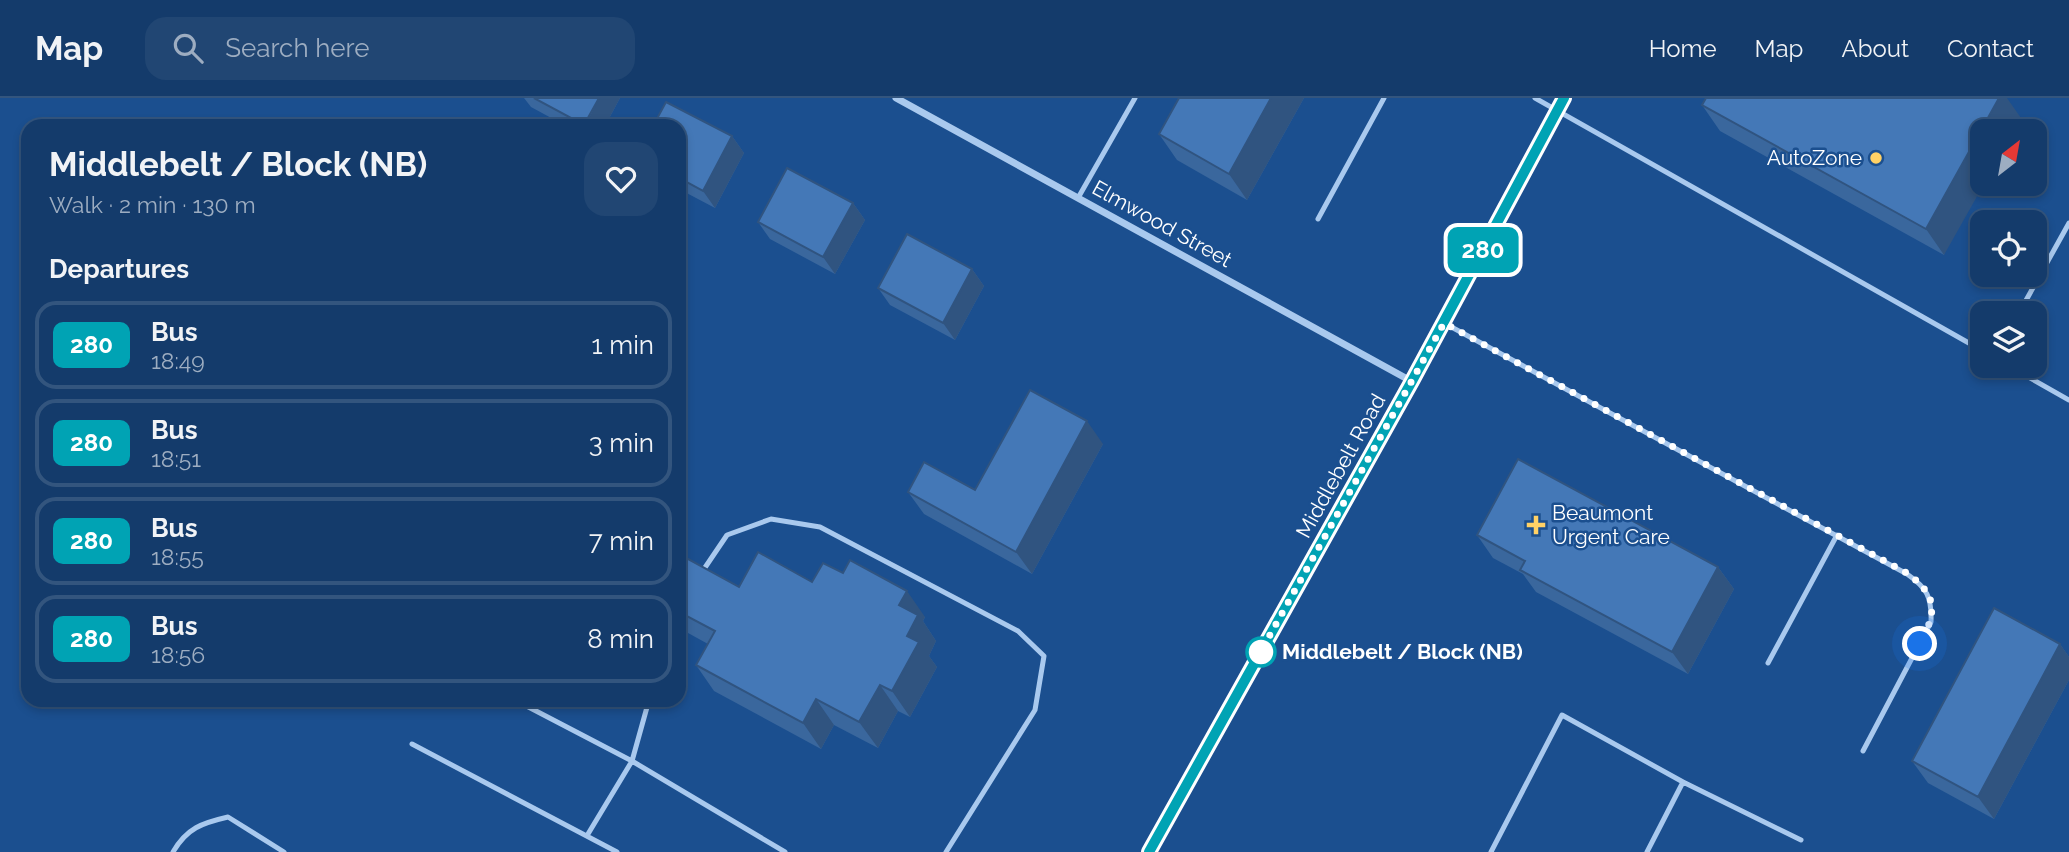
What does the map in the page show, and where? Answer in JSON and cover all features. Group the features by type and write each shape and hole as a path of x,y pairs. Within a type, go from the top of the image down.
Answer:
{"main road":[{"name":"Middlebelt Road","path":"1149,852 1444,323 1561,104"}],"street":[{"name":"Elmwood Street","path":"896,98 1412,381"}],"lane":[{"path":"1078,198 1135,98"},
{"path":"1318,219 1384,98"},
{"path":"1535,98 1561,104 1970,343"},
{"path":"2026,301 2069,223"},
{"path":"1444,323 1907,573 1925,587 1932,602 1931,622 1863,751"},
{"path":"2030,378 2069,400"},
{"path":"697,579 727,535 771,519 820,527 1018,631 1044,656 1035,710 946,852"},
{"path":"1768,663 1837,535"},
{"path":"528,707 632,761 785,852"},
{"path":"588,834 632,761 647,707"},
{"path":"1491,852 1562,715 1683,782 1801,840"},
{"path":"412,744 588,834 617,852"},
{"path":"1647,852 1683,782"},
{"path":"173,852 184,834 202,823 228,817 284,852"}],"building":[{"path":"534,98 599,98 587,119 573,119"},
{"path":"1179,98 1271,98 1229,174 1159,134"},
{"name":"AutoZone","path":"1706,98 1999,98 1987,119 1970,119 1970,150 1926,229 1702,105"},
{"path":"666,102 732,136 703,191 686,182 686,119 657,119"},
{"path":"787,168 853,203 823,257 758,222"},
{"path":"907,234 972,269 943,323 878,288"},
{"path":"1030,390 1087,421 1016,552 908,492 924,462 975,490"},
{"path":"1518,459 1718,567 1672,652 1520,570 1525,561 1477,535"},
{"path":"758,552 812,582 823,563 843,573 850,560 907,591 899,605 918,615 907,636 919,642 892,691 880,685 859,722 816,699 803,723 696,665 715,631 686,616 686,558 739,587"},
{"path":"1994,608 2060,644 1978,797 1912,761"}],"bus line":[{"name":"280","path":"1149,852 1412,381 1564,98"}],"place":[{"name":"AutoZone","path":"1876,158"},
{"name":"Beaumont Urgent Care","path":"1536,525"},
{"name":"Middlebelt / Block (NB)","path":"1261,652"}],"route":[{"path":"1261,652 1256,660 1444,323 1907,573 1925,587 1932,602 1931,622 1920,644"}]}
